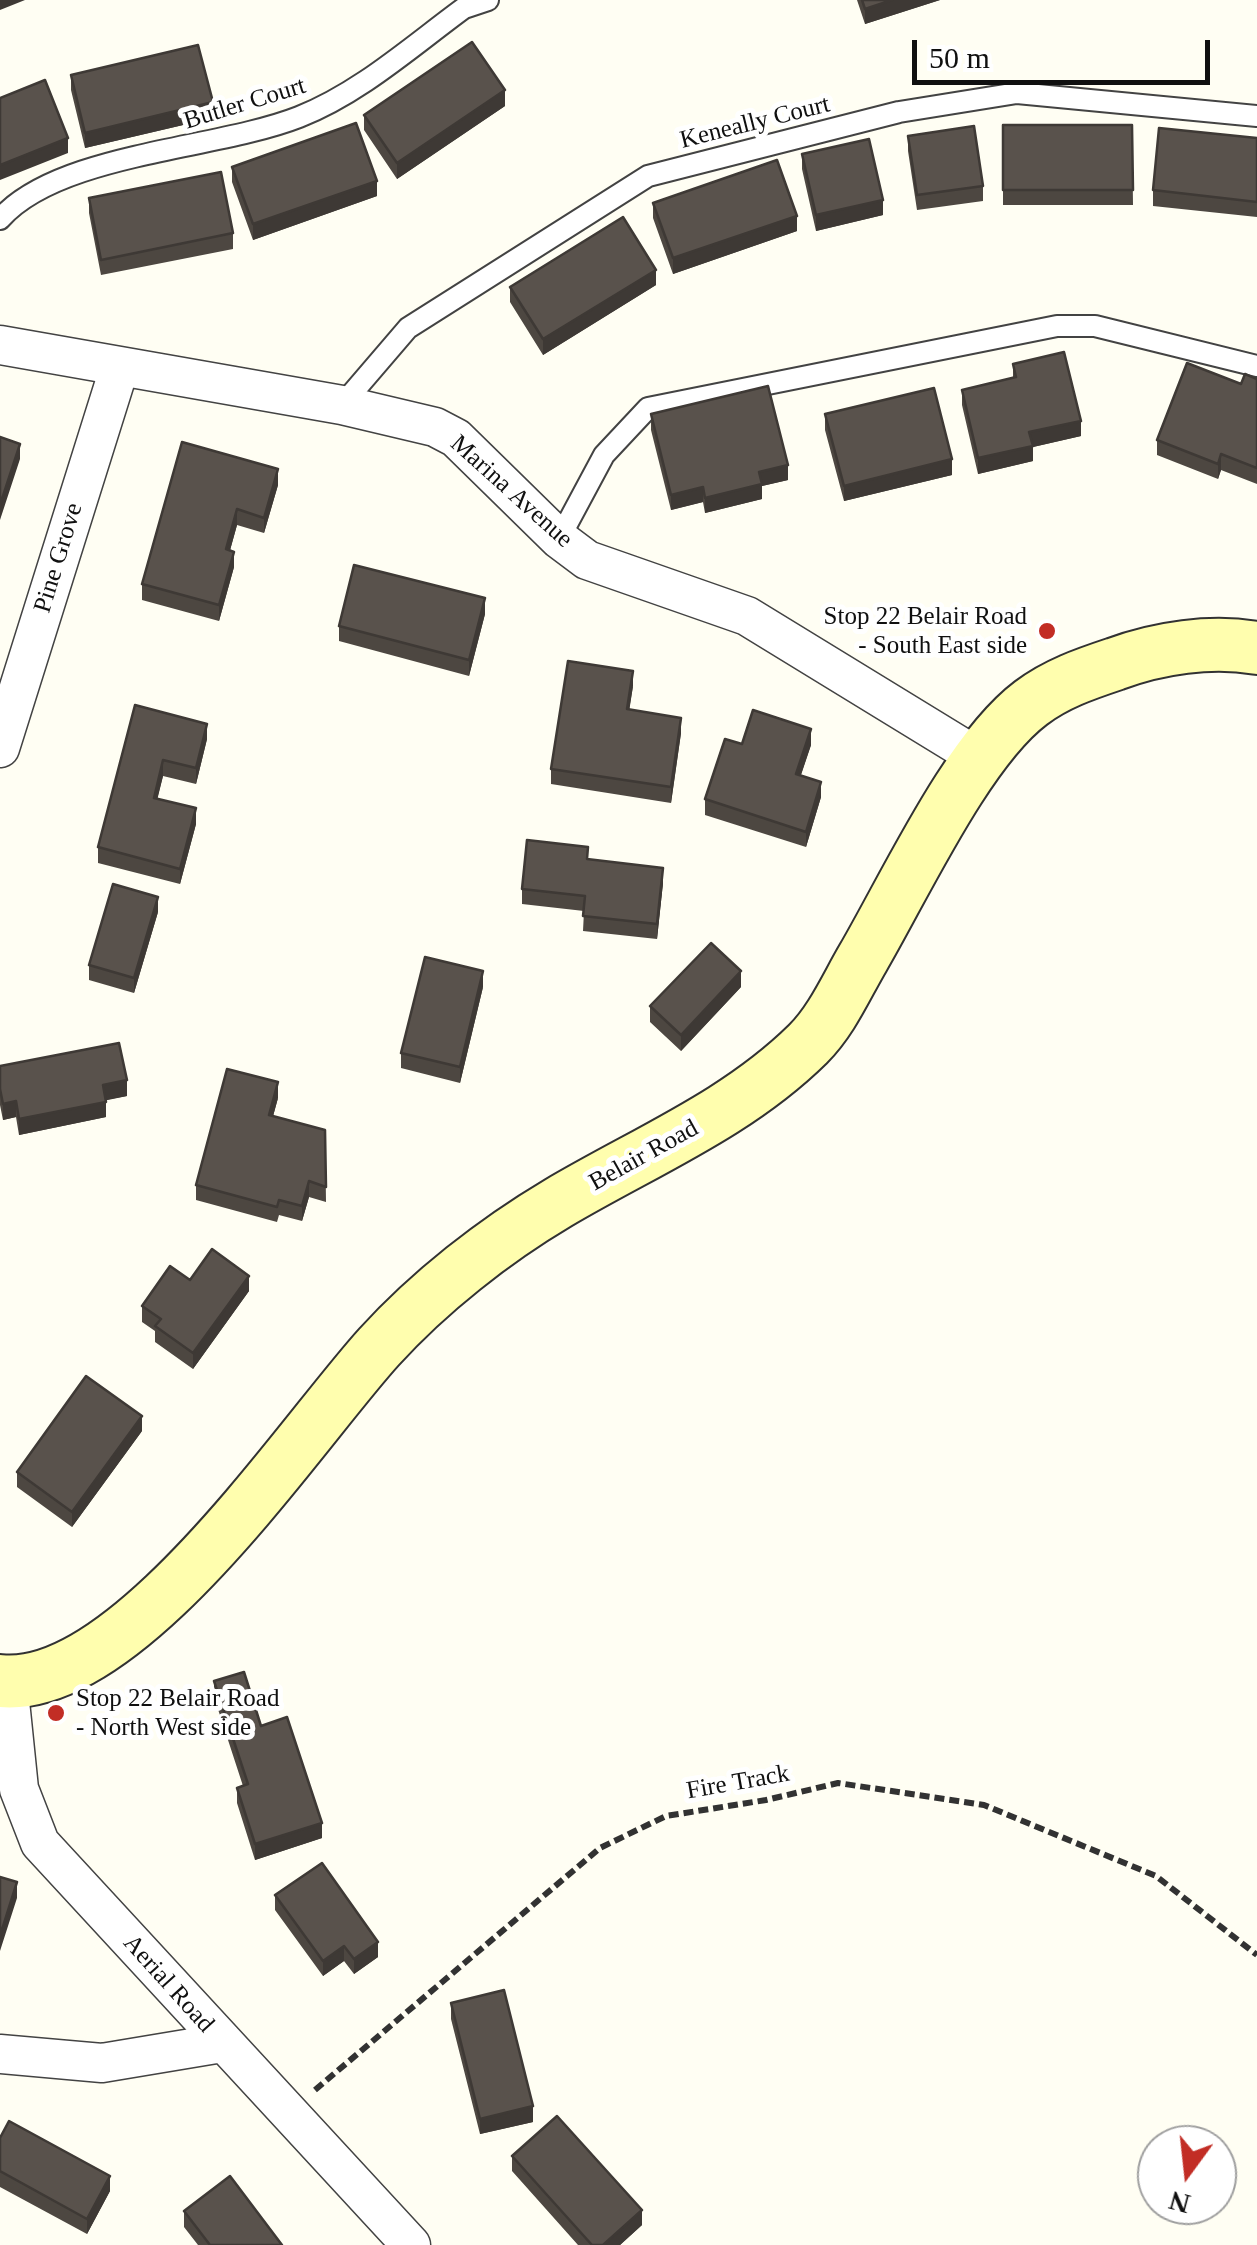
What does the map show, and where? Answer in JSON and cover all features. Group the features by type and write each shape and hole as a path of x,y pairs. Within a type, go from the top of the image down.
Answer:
{"main road":[{"name":"Belair Road","path":"4,1681 44,1675 107,1644 180,1585 381,1345 450,1280 556,1204 701,1126 779,1072 821,1031 979,758 1028,704 1069,680 1152,651 1257,648"}],"street":[{"name":"Marina Avenue","path":"0,345 119,369 342,405 435,427 456,438 559,539 587,560 747,616 979,758"},
{"name":"Pine Grove","path":"0,748 119,369"},
{"name":"Aerial Road","path":"4,1681 19,1789 40,1843 411,2245"},
{"path":"0,2054 102,2063 222,2043"}],"lane":[{"name":"Butler Court","path":"0,219 19,198 95,168 280,123 338,100 464,8 488,0"},
{"name":"Keneally Court","path":"342,405 408,328 648,176 899,112 1017,93 1257,116"},
{"path":"559,539 604,455 648,408 1056,326 1095,326 1257,366"}],"path":[{"name":"Fire Track","path":"287,2114 600,1848 666,1816 766,1800 838,1782 984,1805 1156,1876 1257,1955"}],"building":[{"path":"862,0 892,0 865,9"},
{"path":"472,42 505,90 397,163 364,115"},
{"path":"198,45 213,102 85,133 71,75"},
{"path":"45,80 68,138 0,165 0,98"},
{"path":"356,123 377,181 253,224 232,167"},
{"path":"1003,125 1132,125 1133,190 1003,190"},
{"path":"974,126 983,186 917,195 908,136"},
{"path":"1159,128 1257,138 1257,202 1153,190"},
{"path":"869,139 883,200 816,215 802,154"},
{"path":"777,160 797,216 673,258 653,203"},
{"path":"221,172 233,233 101,260 89,198"},
{"path":"623,217 656,270 543,339 510,287"},
{"path":"1064,352 1081,421 1029,432 1033,446 978,458 962,390 1016,377 1013,364"},
{"path":"1187,363 1241,384 1245,374 1257,379 1257,468 1221,454 1218,464 1157,440"},
{"path":"768,386 788,465 759,472 762,484 705,498 703,487 671,495 651,414"},
{"path":"934,388 952,459 844,486 825,414"},
{"path":"0,437 20,444 0,505"},
{"path":"182,442 278,469 264,518 237,509 226,549 234,552 219,605 142,584"},
{"path":"354,565 485,598 469,660 339,626"},
{"path":"568,661 633,671 627,709 681,718 671,787 551,769"},
{"path":"135,705 207,724 196,768 163,760 154,798 196,808 180,869 98,847"},
{"path":"753,710 811,729 796,774 821,782 806,832 705,799 725,739 742,744"},
{"path":"527,840 588,847 587,859 663,868 657,924 583,916 585,896 522,889"},
{"path":"113,884 158,897 134,978 89,965"},
{"path":"711,943 741,971 681,1035 650,1006"},
{"path":"425,957 483,971 460,1067 401,1053"},
{"path":"119,1043 127,1080 103,1085 106,1102 19,1119 16,1101 3,1104 0,1066"},
{"path":"227,1069 278,1082 269,1115 325,1130 326,1187 309,1181 302,1206 279,1200 277,1207 196,1185"},
{"path":"212,1249 249,1276 193,1353 155,1326 161,1319 142,1306 170,1266 190,1280"},
{"path":"86,1376 142,1416 72,1512 17,1472"},
{"path":"244,1672 261,1726 287,1717 322,1823 255,1844 237,1788 248,1784 214,1681"},
{"path":"322,1863 378,1942 354,1959 344,1946 323,1961 275,1895"},
{"path":"0,1877 17,1882 0,1936"},
{"path":"504,1990 533,2106 480,2119 451,2003"},
{"path":"557,2116 642,2210 603,2245 592,2245 512,2156"},
{"path":"9,2121 110,2176 87,2219 0,2171 0,2138"},
{"path":"230,2176 282,2245 210,2245 184,2211"}],"place":[{"name":"Stop 22 Belair Road - South East side","path":"1047,631"},
{"name":"Stop 22 Belair Road - North West side","path":"56,1713"}]}
